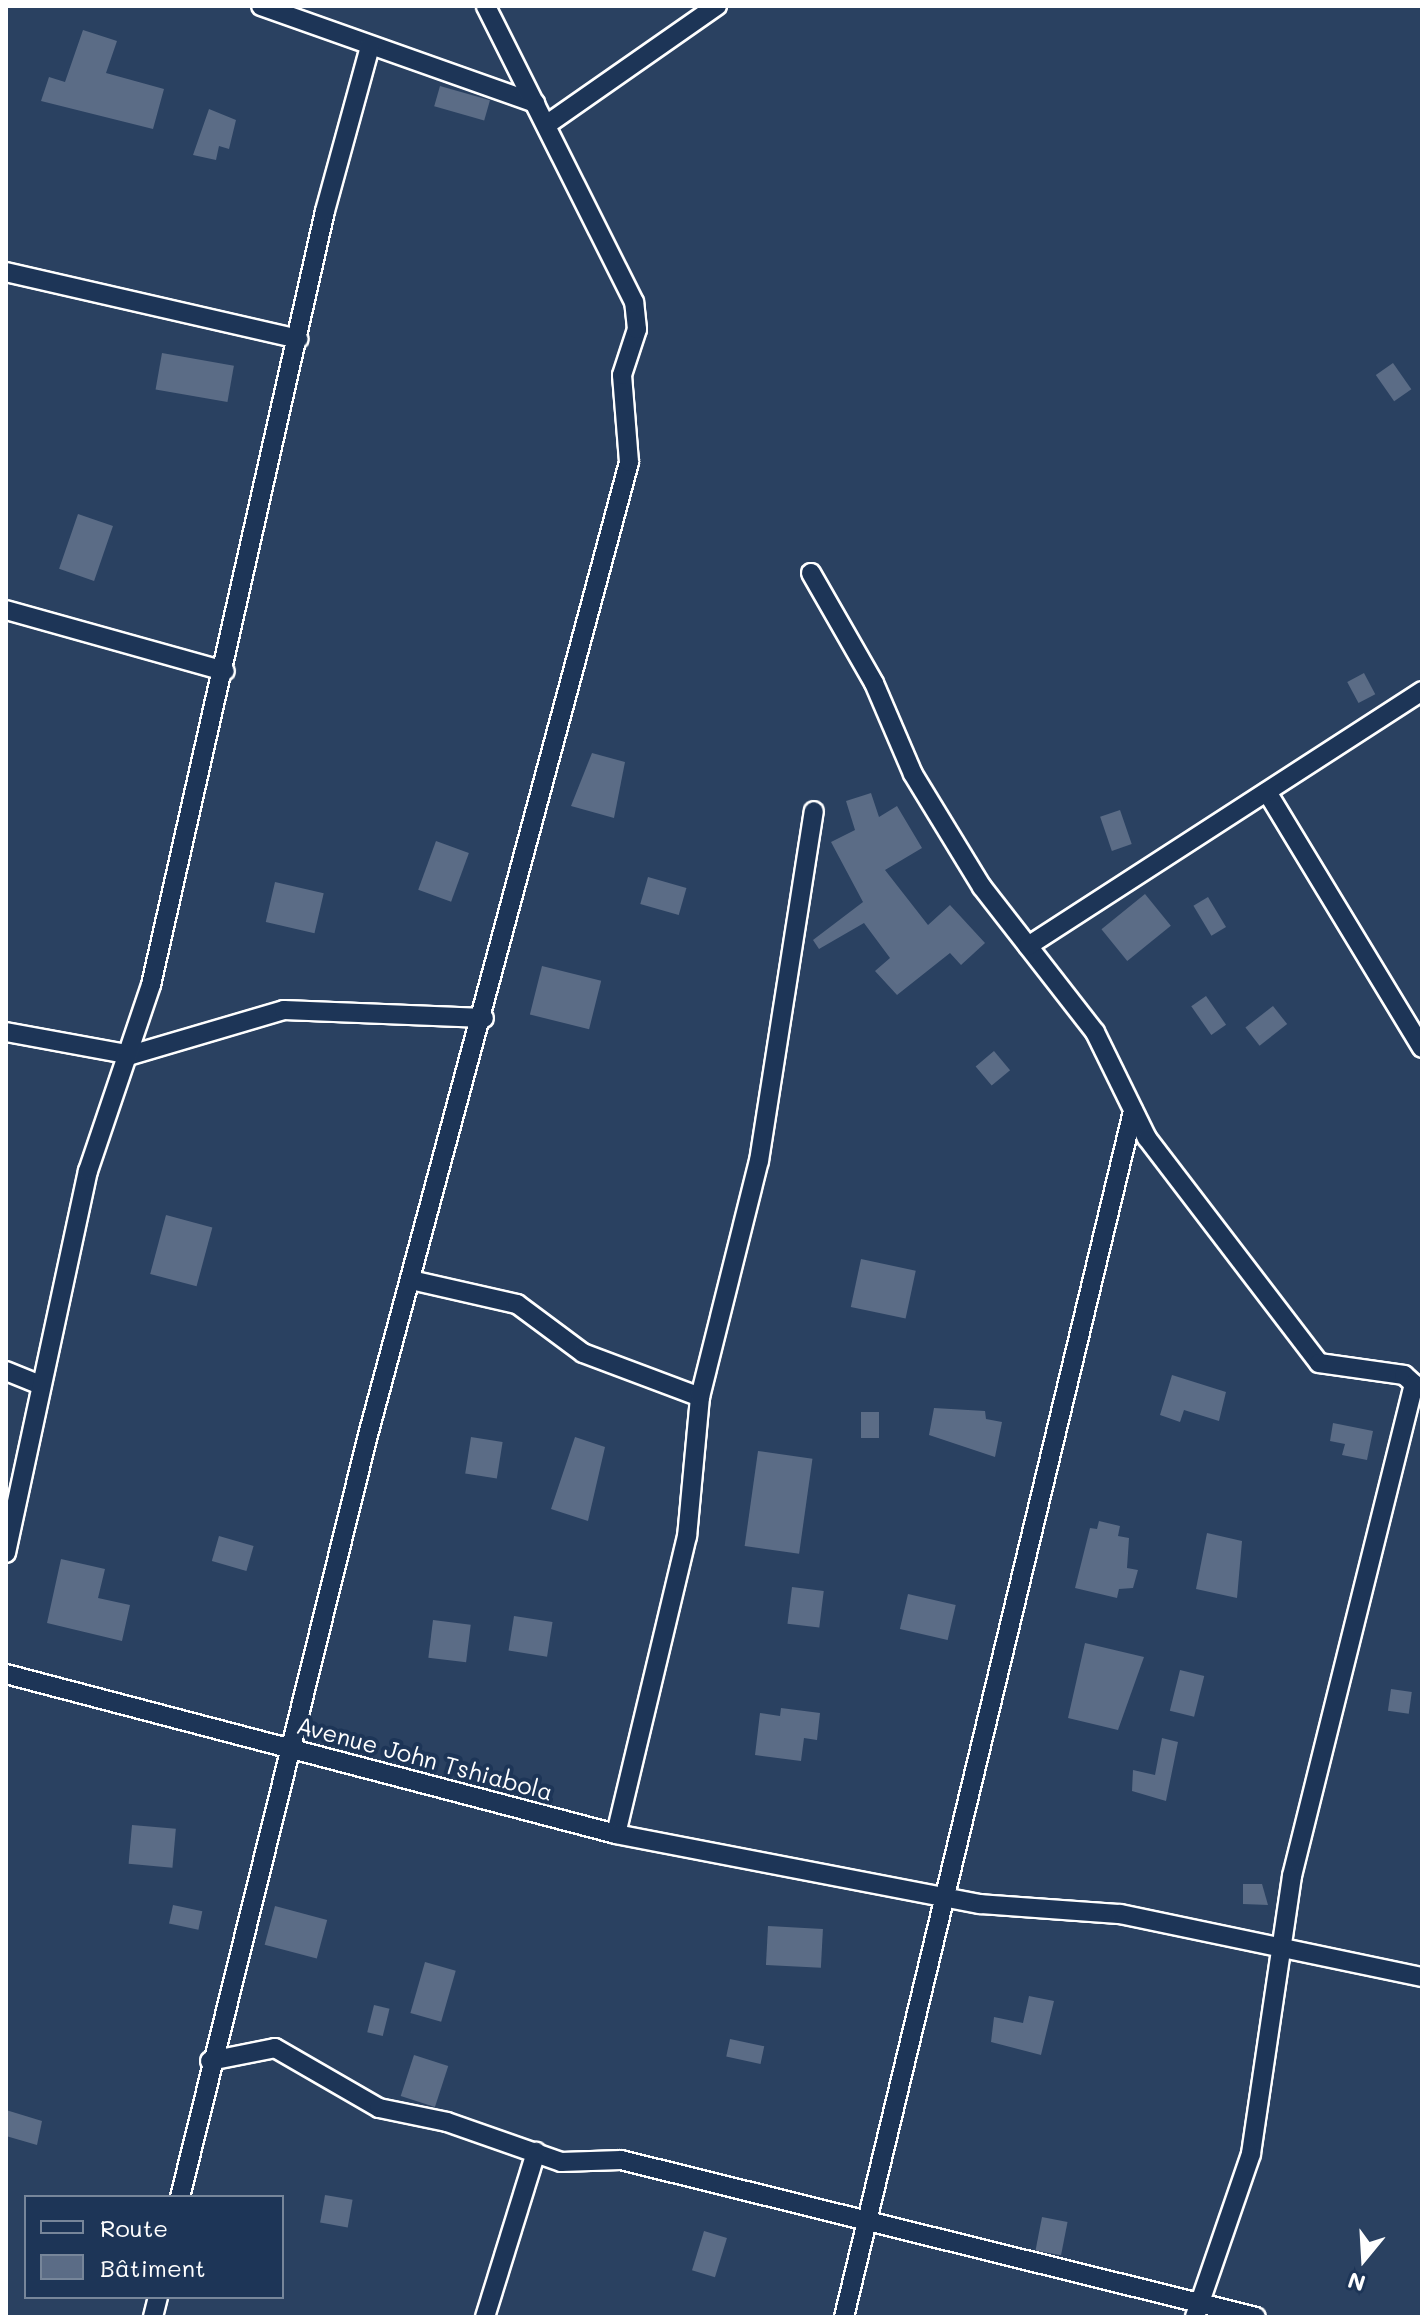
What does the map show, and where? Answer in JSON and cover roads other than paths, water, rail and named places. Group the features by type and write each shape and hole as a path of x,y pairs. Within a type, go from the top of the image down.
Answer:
{"street":[{"path":"261,6 535,103"},
{"path":"549,123 717,6"},
{"path":"180,2195 210,2061 294,1748 411,1280 484,1018 540,780 629,462 622,375 637,329 634,302 549,123 535,103 489,7"},
{"path":"6,1553 88,1171 131,1055 225,671 298,339 370,47"},
{"path":"6,272 298,339"},
{"path":"811,573 874,683 913,774 1028,946 1095,1032 1133,1111 1319,1363 1404,1375 1414,1384 1280,1949 1251,2154 1197,2310"},
{"path":"6,610 225,671"},
{"path":"1028,946 1422,691"},
{"path":"1267,792 1422,1048"},
{"path":"616,1834 687,1536 700,1397 765,1133 814,811"},
{"path":"6,1032 131,1055 284,1010 484,1018"},
{"path":"844,2317 1133,1111"},
{"path":"411,1280 517,1304 583,1353 700,1397"},
{"path":"6,1371 41,1385"},
{"name":"Avenue John Tshiabola","path":"6,1674 616,1834 834,1874 943,1898 1077,1907 1422,1977"},
{"path":"210,2061 275,2048 379,2108 536,2152 561,2162 621,2160 869,2219 1197,2310 1256,2317"},
{"path":"485,2317 536,2152"}]}
